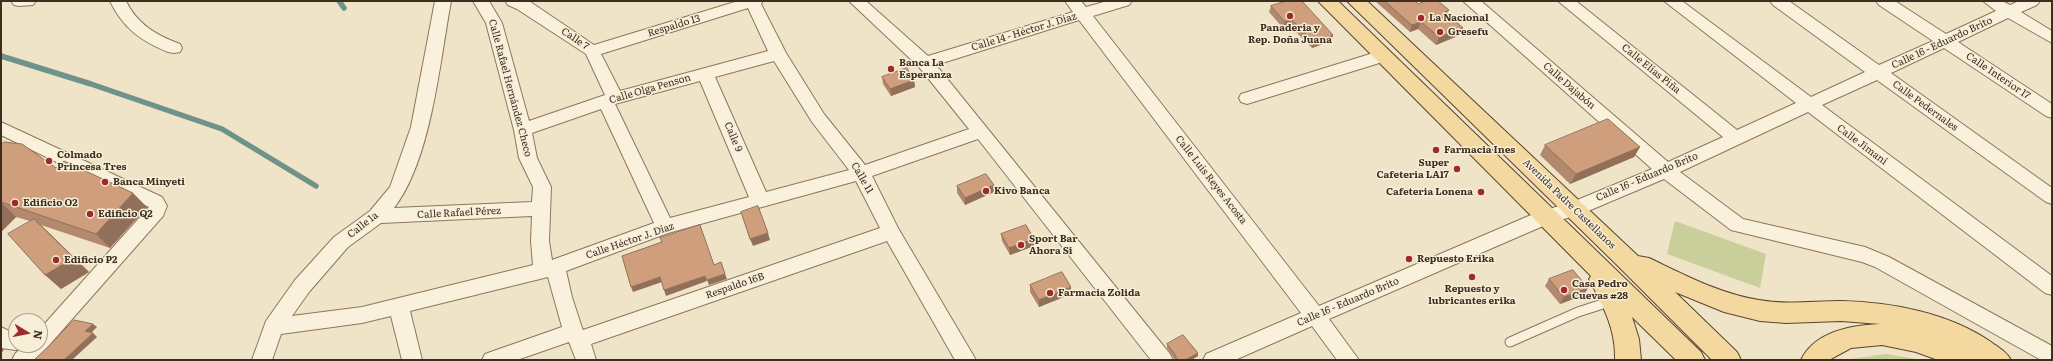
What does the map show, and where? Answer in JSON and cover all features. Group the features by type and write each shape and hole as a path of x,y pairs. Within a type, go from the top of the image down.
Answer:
{"main road":[{"path":"1327,1 1692,360"},
{"name":"Avenida Padre Castellanos","path":"1356,1 1623,256 1728,360"},
{"path":"1623,256 1685,286 1737,306 1777,313 1841,311 1879,313 1922,322 1968,341 1998,360"},
{"path":"1591,261 1613,301 1629,346 1628,360"},
{"path":"1814,360 1817,353 1842,340 1878,335 1914,339 1964,360"}],"street":[{"path":"19,1 28,1"},
{"path":"118,1 125,17 153,40 174,48"},
{"name":"Calle 1a","path":"262,360 272,327 302,286 341,242 377,216 398,190 420,127 443,1"},
{"name":"Calle Rafael Hernández Checo","path":"481,1 494,24 523,130 528,158 542,187 540,241 586,360"},
{"name":"Respaldo 13","path":"592,50 753,1"},
{"name":"Calle 11","path":"753,1 778,54 818,118 861,173 891,232 966,360"},
{"path":"856,1 925,63 1163,360"},
{"name":"Calle 14 - Héctor J. Díaz","path":"925,63 1078,7 1124,1"},
{"name":"Calle Dajabón","path":"1471,1 1666,171 1738,225 1851,251 1882,262 2052,356"},
{"name":"Calle Elías Piña","path":"1566,1 1736,138"},
{"name":"Calle Jimaní","path":"1672,1 2052,287"},
{"name":"Calle Pedernales","path":"1778,1 2052,197"},
{"name":"Calle Interior 17","path":"1884,1 2052,112"},
{"path":"1991,1 2052,38"},
{"name":"Calle 16 - Eduardo Brito","path":"1213,360 1545,216 1574,209 1666,171 2032,1"},
{"name":"Calle 7","path":"523,2 592,50 610,100 665,227"},
{"name":"Calle Luis Reyes Acosta","path":"1078,7 1316,315 1349,360"},
{"name":"Calle Olga Penson","path":"523,130 610,100 778,54"},
{"path":"1247,98 1383,56"},
{"name":"Calle 9","path":"705,73 760,200"},
{"path":"1,148 8,131 156,202 158,206 156,211 48,334"},
{"name":"Calle Héctor J. Díaz","path":"272,327 362,315 550,268 665,227 861,173 981,131"},
{"name":"Calle Rafael Pérez","path":"377,216 541,209"},
{"name":"Respaldo 16B","path":"492,360 576,336 891,232"},
{"path":"399,306 412,360"},
{"path":"22,360 29,353"}],"lane":[{"path":"1510,342 1578,312 1613,301"}],"green space":[{"path":"1675,221 1766,254 1760,288 1667,254"},
{"path":"1886,354 1923,360 1848,360 1850,359"}],"building":[{"path":"1287,1 1302,1 1333,35 1314,42 1291,19 1285,22 1271,6"},
{"path":"1385,1 1415,1 1418,4 1425,1 1438,1 1449,10 1445,12 1463,28 1439,37 1421,22 1412,25"},
{"path":"907,68 914,80 890,89 882,77"},
{"path":"1608,119 1640,147 1576,174 1545,145"},
{"path":"4,142 22,144 56,168 64,161 133,193 96,234 1,202 1,145"},
{"path":"986,174 994,185 965,198 957,186"},
{"path":"758,206 768,233 750,239 741,212"},
{"path":"34,219 74,258 45,275 8,234"},
{"path":"700,225 714,265 721,262 725,274 707,280 705,276 664,290 660,277 631,287 622,256 662,242 660,238"},
{"path":"1026,225 1034,239 1009,248 1001,234"},
{"path":"1573,270 1588,288 1564,297 1549,279"},
{"path":"1062,272 1071,287 1039,300 1030,285"},
{"path":"74,320 93,324 85,331 93,333 64,360 34,360 41,353 48,353 48,347"},
{"path":"1183,335 1198,353 1185,360 1176,359 1176,356 1167,344"}],"waterway":[{"path":"339,1 344,8"},
{"path":"1,56 91,84 222,129 316,186"}],"place":[{"name":"Panaderia y Rep. Doña Juana","path":"1290,16"},
{"name":"La Nacional","path":"1421,18"},
{"name":"Gresefu","path":"1440,32"},
{"name":"Banca La Esperanza","path":"891,69"},
{"name":"Farmacia Ines","path":"1436,150"},
{"name":"Colmado Princesa Tres","path":"49,161"},
{"name":"Super Cafeteria LA17","path":"1457,169"},
{"name":"Banca Minyeti","path":"105,182"},
{"name":"Kivo Banca","path":"986,191"},
{"name":"Cafeteria Lonena","path":"1481,192"},
{"name":"Edificio O2","path":"15,203"},
{"name":"Edificio Q2","path":"90,214"},
{"name":"Sport Bar Ahora Si","path":"1021,245"},
{"name":"Repuesto Erika","path":"1409,259"},
{"name":"Edificio P2","path":"56,260"},
{"name":"Repuesto y lubricantes erika","path":"1472,277"},
{"name":"Casa Pedro Cuevas #28","path":"1564,290"},
{"name":"Farmacia Zolida","path":"1050,293"}]}
